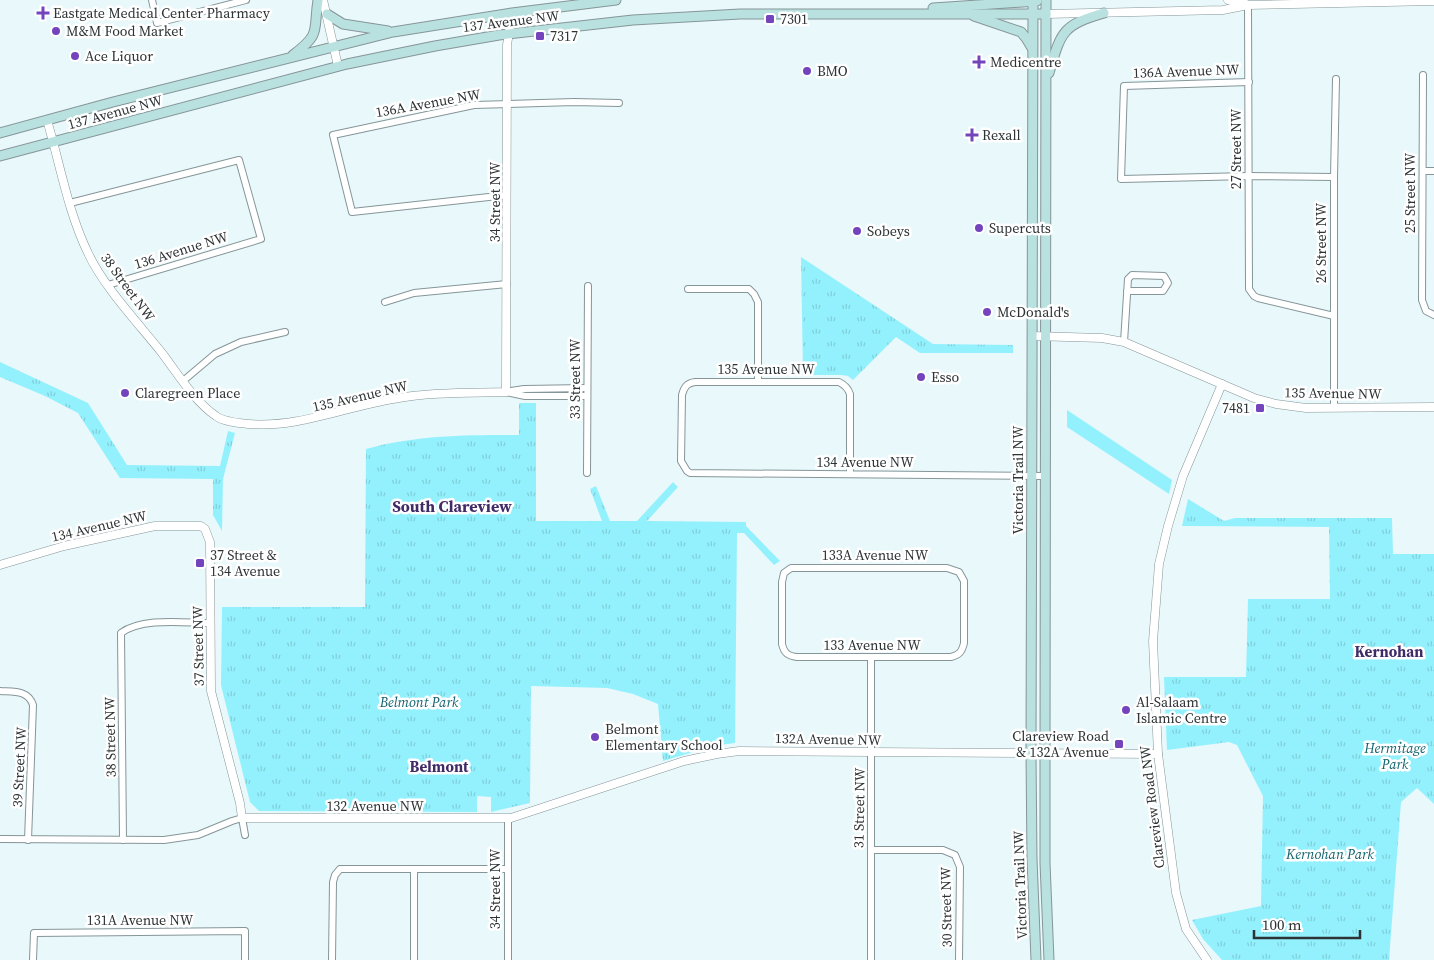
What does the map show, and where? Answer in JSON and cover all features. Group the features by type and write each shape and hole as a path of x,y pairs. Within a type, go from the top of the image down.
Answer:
{"main road":[{"path":"289,59 308,44 313,37 317,23 318,0"},
{"name":"137 Avenue NW","path":"0,133 393,32 512,13 616,0"},
{"name":"Victoria Trail NW","path":"1046,0 1045,863 1049,960"},
{"path":"880,13 1035,1"},
{"name":"Victoria Trail NW","path":"1035,1 1033,14 1031,754 1032,859 1036,960"},
{"path":"964,13 1021,32 1033,50"},
{"path":"1046,83 1056,48 1063,33 1080,20 1104,13"},
{"path":"326,14 343,24 393,32"},
{"name":"137 Avenue NW","path":"0,156 338,66 435,46 508,35 633,20 712,15 1046,14"}],"street":[{"path":"152,0 157,23 246,0"},
{"path":"324,0 338,66"},
{"name":"137 Avenue NW","path":"1228,0 1248,4 1434,1"},
{"name":"137 Avenue NW","path":"1046,14 1223,10 1248,4"},
{"name":"27 Street NW","path":"1248,4 1248,285 1250,292 1258,298 1334,316"},
{"name":"34 Street NW","path":"506,392 508,35 512,13"},
{"name":"25 Street NW","path":"1423,75 1422,300 1426,311 1434,315"},
{"name":"26 Street NW","path":"1334,407 1336,79"},
{"name":"136A Avenue NW","path":"1249,82 1124,86 1121,179 1249,176"},
{"name":"136A Avenue NW","path":"507,195 352,212 333,134 474,105 574,102 618,103"},
{"name":"38 Street NW","path":"47,120 76,224 89,255 108,285 204,406 218,418 249,424"},
{"name":"136 Avenue NW","path":"70,203 240,160 262,239 108,285"},
{"path":"1423,171 1434,171"},
{"path":"1249,176 1334,177"},
{"path":"1124,342 1127,291 1128,279 1132,275 1164,276 1168,283 1163,291 1127,291"},
{"path":"385,302 414,293 507,284"},
{"name":"33 Street NW","path":"587,473 588,286"},
{"path":"688,289 742,288 752,291 758,302 758,382"},
{"path":"183,381 215,354 241,342 284,332"},
{"name":"135 Avenue NW","path":"1032,336 1102,338 1124,342 1254,398 1276,404 1306,408 1434,407"},
{"name":"135 Avenue NW","path":"687,471 682,462 682,395 686,385 695,382 839,382 846,386 850,394 850,474"},
{"name":"Clareview Road NW","path":"1207,960 1186,929 1178,906 1158,754 1153,641 1159,564 1178,490 1222,384"},
{"name":"135 Avenue NW","path":"249,424 275,425 307,420 392,399 428,394 587,388"},
{"name":"135 Avenue NW","path":"506,392 525,396 587,396"},
{"name":"134 Avenue NW","path":"687,471 698,474 1045,476"},
{"name":"134 Avenue NW","path":"0,565 64,546 155,526 201,526 205,529"},
{"name":"37 Street NW","path":"205,529 210,542 211,691 240,802 242,818"},
{"name":"133A Avenue NW","path":"785,653 782,640 782,592 783,577 787,570 795,568 947,568 961,573 964,581 964,644 959,654"},
{"name":"38 Street NW","path":"124,840 121,633 127,628 143,623 210,623"},
{"name":"133 Avenue NW","path":"785,653 797,657 951,657 959,654"},
{"name":"31 Street NW","path":"871,657 871,960"},
{"name":"39 Street NW","path":"0,691 18,692 30,697 34,710 28,840"},
{"name":"132A Avenue NW","path":"508,818 684,762 716,754 748,751 1158,754"},
{"path":"242,818 245,835"},
{"name":"132 Avenue NW","path":"0,839 164,840 205,833 242,818 508,818"},
{"name":"34 Street NW","path":"508,818 508,960"},
{"name":"30 Street NW","path":"871,850 943,850 956,854 960,867 959,960"},
{"path":"332,960 333,882 337,871 340,869 508,869"},
{"path":"414,869 414,960"},
{"name":"131A Avenue NW","path":"33,960 34,933 245,931 245,960"}],"green space":[{"path":"801,257 933,344 1013,345 1013,353 920,353 896,337 853,380 848,376 842,375 803,375"},
{"path":"0,362 88,403 127,465 220,466 228,431 235,433 223,479 222,531 213,515 213,479 120,478 78,413 45,396 0,377"},
{"name":"Belmont Park","path":"519,403 536,403 536,521 602,521 590,489 596,486 610,521 637,521 673,482 678,487 647,521 746,522 746,526 780,561 774,565 744,533 737,533 735,743 713,746 663,761 658,704 633,694 607,688 531,686 530,803 491,812 491,797 477,796 477,812 259,811 250,802 221,685 222,607 365,607 366,449 423,438 519,435"},
{"path":"1067,410 1172,480 1169,494 1067,427"},
{"name":"Kernohan Park","path":"1188,499 1224,521 1235,518 1392,518 1393,554 1434,554 1434,804 1417,788 1401,802 1389,960 1222,960 1203,939 1192,920 1261,906 1263,796 1237,745 1229,742 1167,750 1164,677 1246,677 1248,599 1330,599 1329,527 1182,526"}],"place":[{"name":"Eastgate Medical Center Pharmacy","path":"43,13"},
{"name":"7301","path":"770,19"},
{"name":"M&M Food Market","path":"56,31"},
{"name":"7317","path":"540,36"},
{"name":"Ace Liquor","path":"75,56"},
{"name":"Medicentre","path":"979,62"},
{"name":"BMO","path":"807,71"},
{"name":"Rexall","path":"972,135"},
{"name":"Supercuts","path":"979,228"},
{"name":"Sobeys","path":"857,231"},
{"name":"McDonald's","path":"987,312"},
{"name":"Esso","path":"921,377"},
{"name":"Claregreen Place","path":"125,393"},
{"name":"7481","path":"1260,408"},
{"name":"37 Street & 134 Avenue","path":"200,563"},
{"name":"Al-Salaam Islamic Centre","path":"1126,710"},
{"name":"Belmont Elementary School","path":"595,737"},
{"name":"Clareview Road & 132A Avenue","path":"1119,744"}],"district":[{"name":"South Clareview","path":"452,506"},
{"name":"Kernohan","path":"1389,652"},
{"name":"Belmont","path":"439,767"}],"park label":[{"name":"Hermitage Park","path":"1395,756"}]}
